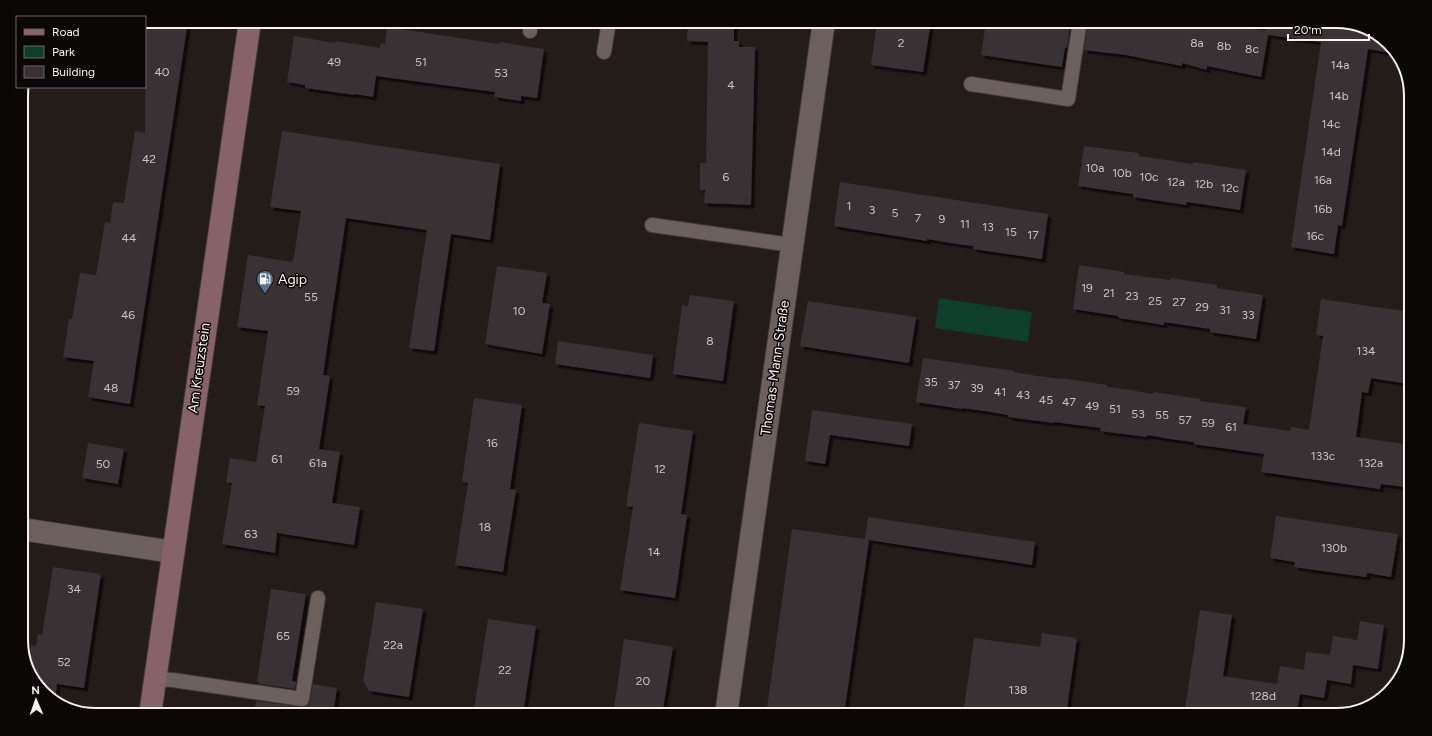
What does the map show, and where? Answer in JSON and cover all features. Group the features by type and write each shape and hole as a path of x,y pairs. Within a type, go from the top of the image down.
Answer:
{"street":[{"name":"Am Kreuzstein","path":"151,708 249,28"},
{"name":"Thomas-Mann-Straße","path":"727,708 823,28"},
{"path":"28,530 173,552"}],"lane":[{"path":"604,52 608,28"},
{"path":"971,84 1068,99 1079,28"},
{"path":"652,225 792,244"},
{"path":"156,679 173,680 302,699 318,598"}],"green space":[{"path":"939,298 1032,312 1028,342 935,328"}],"building":[{"path":"146,28 187,28 130,404 88,397 94,361 63,357 69,319 72,319 80,273 96,275 105,222 110,223 113,202 124,203 135,131 145,133"},
{"path":"387,28 394,28 499,44 500,42 544,49 537,98 521,96 521,101 494,97 495,92 376,76 373,97 305,88 305,85 287,82 294,36 335,43 336,41 380,48 381,43 385,44"},
{"path":"688,28 734,28 734,41 739,41 739,47 755,47 751,205 704,203 705,190 700,190 700,163 706,163 708,42 687,41"},
{"path":"876,28 930,28 923,72 871,65"},
{"path":"985,28 1070,28 1062,67 981,55"},
{"path":"1087,28 1249,28 1266,31 1266,28 1336,28 1349,29 1374,39 1388,52 1368,49 1342,226 1338,225 1334,254 1291,247 1321,42 1268,35 1261,77 1207,66 1207,70 1182,63 1182,66 1126,55 1084,50"},
{"path":"282,131 500,164 490,240 451,234 434,351 409,348 427,230 346,218 323,375 330,376 319,449 340,452 332,503 360,507 354,545 277,533 275,553 222,544 232,483 226,482 230,458 256,462 265,406 257,405 268,331 237,327 248,255 293,262 301,211 270,207"},
{"path":"1084,146 1139,153 1139,156 1193,164 1193,162 1246,170 1240,210 1187,202 1186,205 1133,197 1133,194 1078,186"},
{"path":"840,182 1048,214 1042,259 973,249 973,246 927,239 927,241 834,226"},
{"path":"1079,265 1124,272 1124,274 1170,280 1171,278 1217,285 1217,288 1263,295 1256,339 1210,332 1210,329 1164,322 1164,325 1073,309"},
{"path":"497,266 547,273 542,303 550,304 542,354 485,344"},
{"path":"690,295 734,301 723,381 673,374 682,305 688,306"},
{"path":"1321,299 1404,311 1404,383 1371,378 1368,393 1362,392 1356,437 1404,444 1404,487 1381,484 1380,489 1261,472 1264,454 1193,444 1194,442 1147,435 1147,437 1100,431 1101,428 1008,417 1008,415 985,411 916,402 923,358 1246,407 1243,424 1290,431 1291,427 1309,430 1323,336 1316,335"},
{"path":"808,301 916,317 909,363 800,346"},
{"path":"558,341 653,355 650,378 555,364"},
{"path":"474,398 522,405 510,489 516,490 503,572 455,565 468,483 462,481"},
{"path":"812,410 912,424 909,446 830,435 825,464 805,461"},
{"path":"639,423 693,431 681,514 687,515 675,598 620,590 633,507 626,506"},
{"path":"88,443 124,449 118,484 82,478"},
{"path":"1276,516 1398,534 1391,577 1367,573 1366,577 1294,567 1295,562 1270,558"},
{"path":"868,517 1035,542 1032,565 869,540 845,708 767,708 792,529 865,539"},
{"path":"53,567 101,574 84,688 57,684 56,692 56,680 41,680 39,678 30,655 31,645 36,646 38,634 42,635"},
{"path":"271,589 306,594 292,681 296,682 295,689 259,684 259,682 257,682"},
{"path":"376,602 423,609 409,697 369,691 363,681"},
{"path":"1200,610 1232,615 1223,676 1277,684 1280,666 1304,670 1306,652 1330,655 1333,636 1357,640 1360,621 1384,625 1378,669 1353,665 1351,684 1327,680 1324,698 1300,694 1298,708 1185,708"},
{"path":"488,619 536,626 524,708 474,708"},
{"path":"1042,633 1077,638 1067,708 964,708 974,638 1040,647"},
{"path":"624,639 673,647 663,708 614,708"},
{"path":"313,684 337,688 334,708 255,708 256,701 305,707 310,701"}],"place":[{"name":"Agip","path":"265,294"}]}
